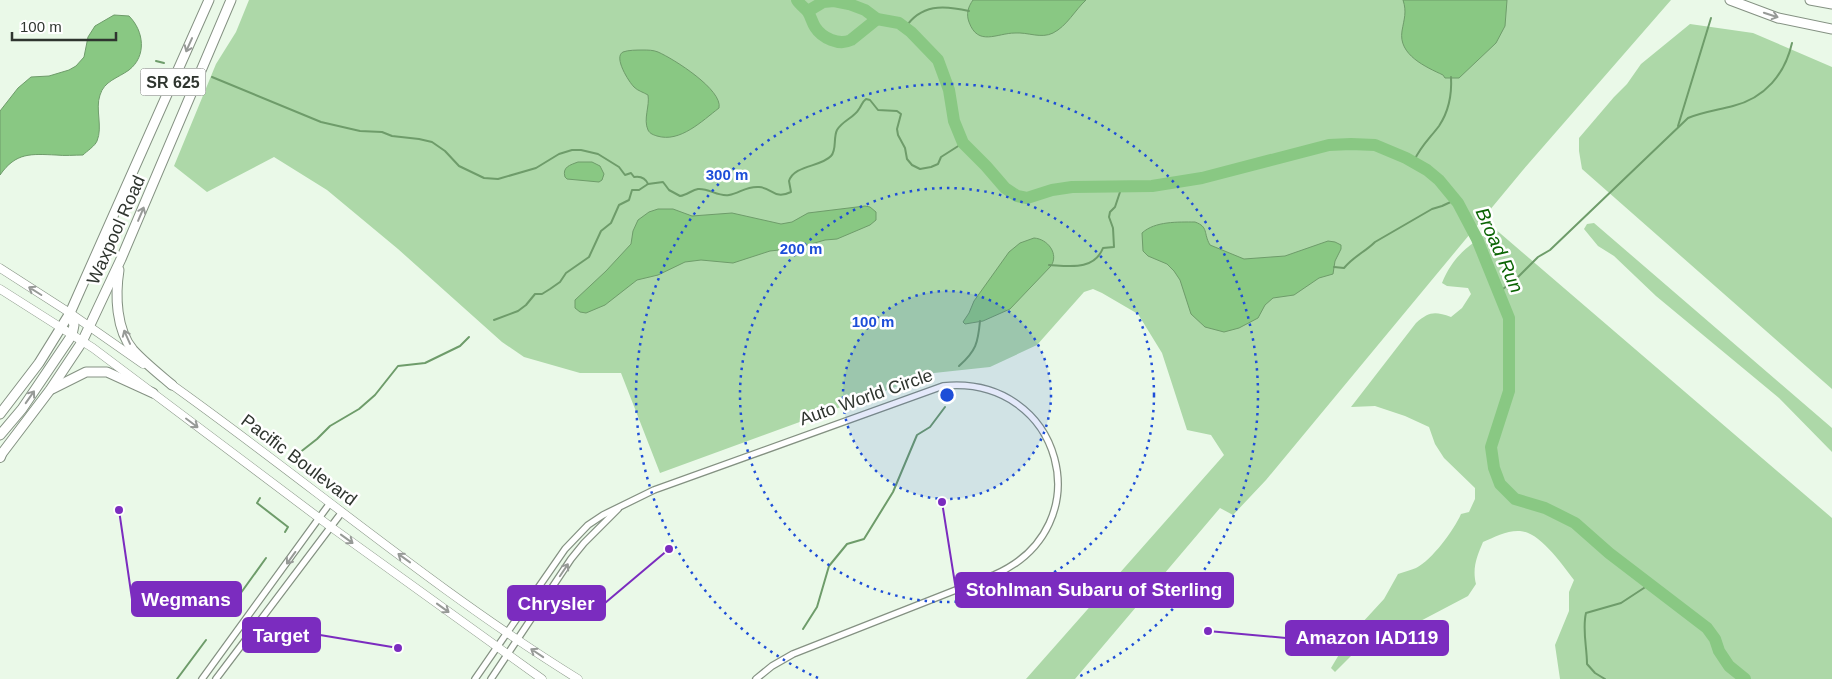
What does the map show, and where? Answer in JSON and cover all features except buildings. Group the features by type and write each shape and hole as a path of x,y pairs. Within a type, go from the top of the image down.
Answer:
{"main road":[{"name":"Waxpool Road","path":"0,414 35,369 70,313 209,0"},
{"name":"Waxpool Road","path":"0,456 50,390 82,342 122,259 231,0"},
{"path":"1730,0 1778,18 1832,29"},
{"path":"1810,0 1832,4"},
{"path":"122,259 117,298 119,315 125,336 132,349 172,385"},
{"name":"Pacific Boulevard","path":"0,268 70,313 172,385 506,632 578,679"},
{"name":"Pacific Boulevard","path":"0,289 72,335 153,393 320,519 542,679"},
{"path":"0,435 22,409 72,335 74,325 70,313"},
{"path":"50,390 78,375 92,371 107,372 153,393"}],"street":[{"name":"Auto World Circle","path":"475,679 555,563 578,535 603,515 622,506 672,484 943,386 971,385 992,390 1011,399 1035,419 1052,450 1057,470 1058,495 1047,529 1025,558 994,575 793,654 772,666 756,679"},
{"path":"202,679 330,503"},
{"name":"Auto World Circle","path":"491,679 571,559 584,543 622,506"},
{"path":"216,679 342,512"}],"shaded area":[{"path":"249,0 1671,0 1523,170 1266,480 1233,515 1220,508 1075,679 1026,679 1224,455 1211,435 1187,430 1162,353 1138,314 1093,289 1084,292 1037,345 990,367 934,373 660,473 621,373 580,373 524,357 502,342 398,249 327,190 274,157 207,192 174,166 216,64 236,32"},
{"path":"973,0 1086,0 1063,26 1048,35 1015,33 989,37 977,34 969,22 968,11"},
{"path":"1403,0 1507,0 1505,26 1496,43 1459,78 1445,78 1415,59 1404,47 1402,39 1405,12"},
{"path":"114,15 129,16 134,22 140,36 141,51 139,58 129,70 108,83 102,90 98,106 99,136 96,143 83,155 39,154 18,158 6,167 0,175 0,111 18,88 31,77 49,76 76,66 84,57 88,37 95,26"},
{"path":"1690,24 1753,33 1832,67 1832,389 1582,169 1579,138 1627,84 1641,64"},
{"path":"643,50 658,52 696,76 713,93 718,101 719,108 682,134 666,137 651,133 648,130 646,121 648,95 637,90 632,84 623,70 620,59 620,55 623,52"},
{"path":"578,162 592,162 600,166 604,174 602,180 599,182 567,179 564,174 566,169"},
{"path":"870,207 876,212 876,220 870,225 837,239 825,240 797,248 770,251 733,263 701,260 685,262 658,275 637,280 605,305 586,313 580,312 575,308 575,300 631,244 633,231 638,220 649,212 658,209 673,209 692,216 732,213 781,224 792,222 808,213"},
{"path":"1195,222 1204,228 1210,245 1244,259 1285,256 1328,241 1341,245 1341,249 1335,261 1333,274 1319,278 1294,295 1273,298 1265,305 1258,318 1239,328 1224,332 1205,327 1191,314 1180,280 1174,271 1167,264 1148,256 1143,251 1142,233 1147,229 1160,224"},
{"path":"1594,223 1832,428 1832,452 1779,398 1656,296 1614,256 1598,246 1584,229 1587,224"},
{"path":"1494,228 1832,518 1832,679 1560,679 1555,645 1569,611 1569,592 1574,580 1543,543 1528,533 1520,531 1506,533 1483,542 1475,567 1476,584 1468,596 1352,655 1335,672 1331,668 1350,636 1384,599 1398,574 1416,568 1429,558 1448,536 1461,514 1469,512 1475,499 1475,488 1444,458 1435,444 1429,427 1405,416 1375,406 1351,407 1416,323 1432,314 1451,317 1462,308 1471,294 1468,288 1447,286 1442,283 1452,265 1463,251"},
{"path":"1034,238 1044,241 1051,248 1054,257 1051,266 1010,309 983,321 965,324 963,322 974,301 1009,252 1020,243"}],"waterway":[{"name":"Broad Run","path":"797,0 808,12 818,31 831,40 841,42 851,40 877,19"},
{"name":"Broad Run","path":"808,11 823,2 834,1 849,4 865,10 877,19 899,23 911,32 938,60 949,90 954,121 963,143 1005,188 1017,196 1027,198 1052,190 1072,187 1152,186 1202,178 1329,145 1375,145 1406,158 1427,170 1439,180 1458,203 1477,239 1509,318 1509,391 1491,447 1494,468 1500,484 1515,499 1545,508 1575,523 1609,553 1707,628 1729,666 1745,679"},
{"path":"905,28 911,20 925,10 942,7 969,11"},
{"path":"1678,126 1711,18"},
{"path":"1499,292 1516,279 1538,257 1550,250 1688,118 1733,106 1764,91 1779,74 1792,43"},
{"path":"156,61 164,63"},
{"path":"212,77 321,122 360,131 382,132 392,136 432,142 445,151 459,166 484,178 498,179 536,168 559,154 572,150 581,150 598,154 619,167 625,175 631,173 634,177 644,178 648,184"},
{"path":"1414,161 1445,115 1451,90 1451,77"},
{"path":"494,320 518,311 535,294 542,294 550,289 560,282 566,273 589,257 601,231 611,223 619,205 629,200 632,190 639,190 648,184 663,182 669,190 680,196 698,189 725,195 754,187 764,188 781,195 791,192 789,181 792,176 796,172 827,160 831,156 834,151 837,130 857,112 866,99 870,100 878,110 897,111 901,114 897,129 898,135 905,148 907,159 912,165 920,169 938,164 941,157 963,143"},
{"path":"1049,265 1080,266 1094,260 1103,248 1114,247 1113,228 1109,217 1110,212 1115,207 1122,186"},
{"path":"1334,267 1344,268 1375,242 1432,209 1455,200"},
{"path":"959,366 973,351 980,321"},
{"path":"294,457 330,426 359,409 375,395 398,366 425,363 460,346 469,337"},
{"path":"803,629 817,607 829,566 847,544 864,539 893,492 917,435 930,427 945,407"},
{"path":"260,498 257,503 288,527 285,532"},
{"path":"225,615 266,558"},
{"path":"1605,679 1595,673 1587,664 1586,613 1621,603 1650,584"},
{"path":"177,679 206,640"}],"place":[{"name":"Stohlman Subaru of Sterling","path":"942,502"},
{"name":"Wegmans","path":"119,510"},
{"name":"Chrysler","path":"669,549"},
{"name":"Amazon IAD119","path":"1208,631"},
{"name":"Target","path":"398,648"}]}
